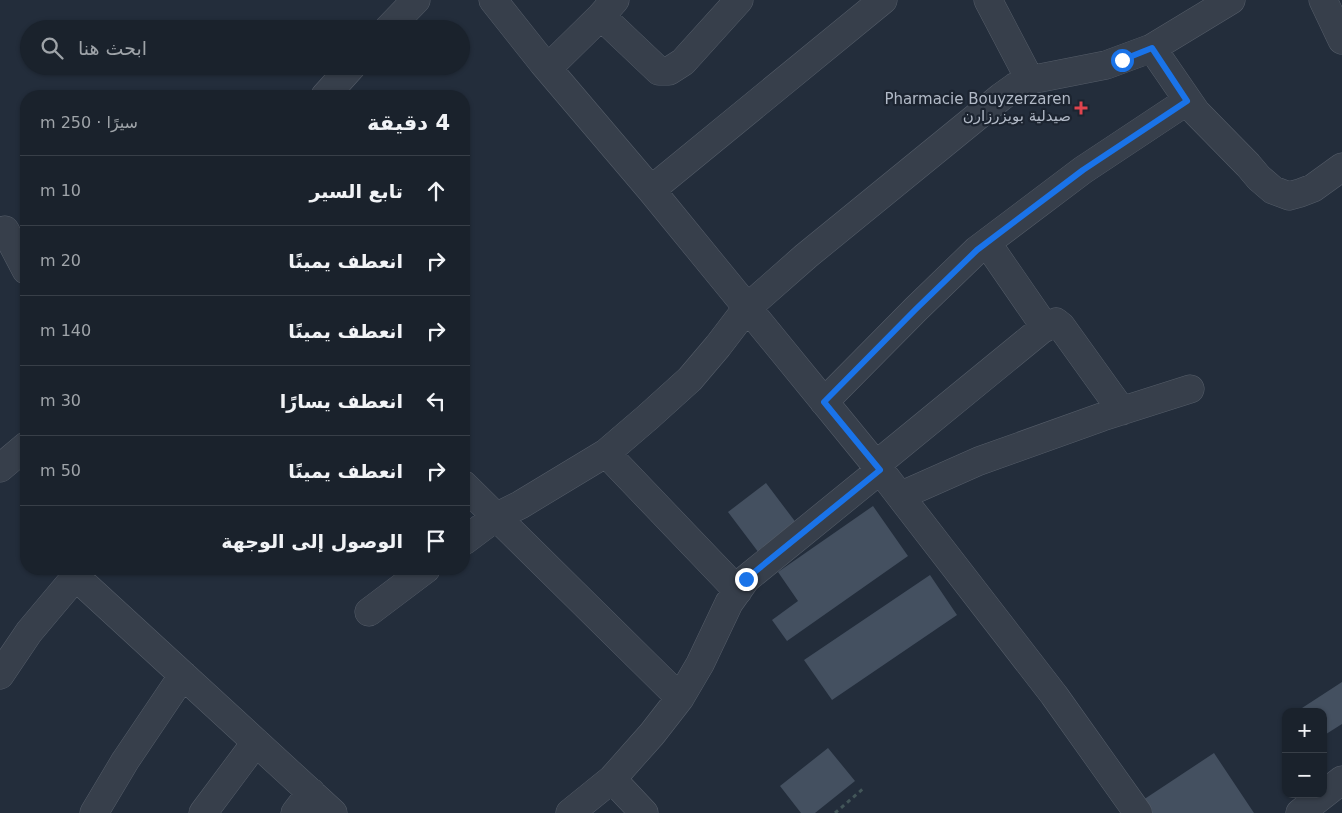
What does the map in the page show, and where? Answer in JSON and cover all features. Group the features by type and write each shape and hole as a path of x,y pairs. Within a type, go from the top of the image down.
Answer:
{"street":[{"path":"397,20 416,0"},
{"path":"493,0 878,467 1054,695 1138,813"},
{"path":"548,68 608,8 659,70 669,72 683,62 739,0"},
{"path":"651,190 883,0"},
{"path":"988,0 1030,80"},
{"path":"470,536 496,517 520,505 606,453 690,379 747,308 806,256 1000,97 1030,80 1106,65 1152,48 1231,0"},
{"path":"1323,0 1342,40"},
{"path":"1152,48 1196,112 1272,190 1289,196 1313,188 1342,167"},
{"path":"330,90 344,75"},
{"path":"824,402 977,250 1083,170 1187,101"},
{"path":"5,230 20,259"},
{"path":"987,243 1045,327"},
{"path":"570,813 612,779 652,734 680,698 700,664 729,603 746,579 1045,327 1059,323 1122,411"},
{"path":"900,496 979,461 1190,389"},
{"path":"606,453 738,591"},
{"path":"470,491 680,698"},
{"path":"0,675 29,632 76,575"},
{"path":"81,575 183,675 256,742 303,803 334,813"},
{"path":"369,612 418,575"},
{"path":"94,813 125,761 183,675"},
{"path":"203,813 256,742"},
{"path":"612,779 644,813"},
{"path":"1300,813 1342,780"}],"path":[{"path":"835,813 865,787"}],"building":[{"path":"766,483 800,528 762,557 728,512"},
{"path":"873,506 908,556 787,641 772,620 798,601 778,572"},
{"path":"930,575 957,615 832,700 804,660"},
{"path":"1342,682 1342,724 1327,733 1327,708 1302,708"},
{"path":"828,748 855,781 815,813 801,813 780,786"},
{"path":"1214,753 1254,813 1151,813 1143,800"}],"place":[{"name":"Pharmacie Bouyzerzaren صيدلية بويزرزارن","path":"1081,108"}],"route":[{"path":"746,579 880,470 824,402 977,250 1083,170 1187,101 1152,48 1122,60"}]}
